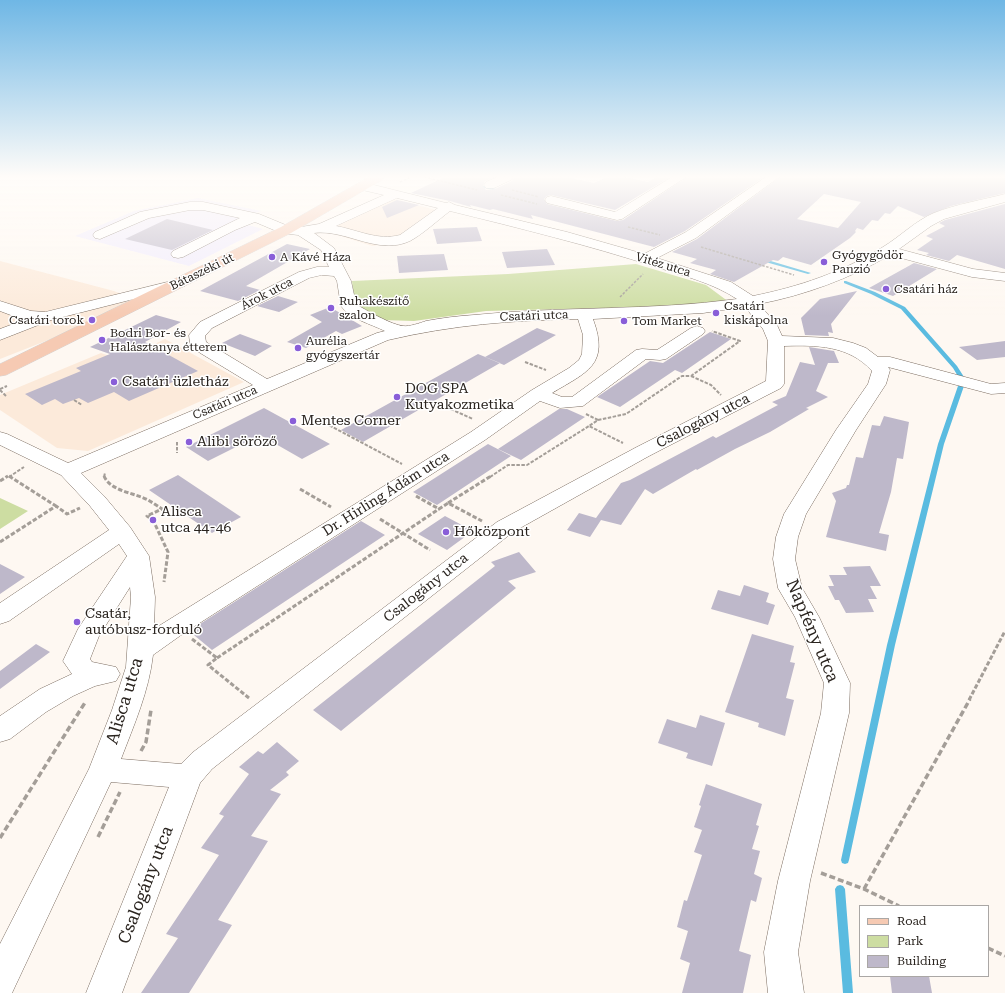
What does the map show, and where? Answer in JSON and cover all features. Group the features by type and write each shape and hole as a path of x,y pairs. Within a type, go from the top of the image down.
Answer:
{"main road":[{"name":"Bátaszéki út","path":"44,349 301,223"},
{"path":"0,363 44,349"},
{"path":"0,371 44,349"}],"street":[{"path":"100,235 125,223"},
{"path":"178,254 241,223"},
{"path":"283,223 322,228 377,241 393,241 405,238 425,223"},
{"path":"293,223 327,248 344,281 349,306 361,314 400,331"},
{"path":"322,228 332,223"},
{"name":"Vitéz utca","path":"514,223 650,260 726,285 750,302"},
{"path":"650,260 706,223"},
{"name":"Csatári utca","path":"68,471 358,346 400,331 487,318 674,312 716,308 750,302 819,283 860,265 888,250 927,223"},
{"path":"888,250 972,273 1005,277"},
{"name":"Árok utca","path":"265,386 255,378 198,344 197,335 206,325 304,275 321,270 330,270 339,273"},
{"path":"5,330 45,317 182,282"},
{"name":"Csalogány utca","path":"104,993 188,777 202,762 505,527 642,452 775,384 776,341 771,328 750,302"},
{"path":"0,306 29,316 45,317"},
{"name":"Dr. Hirling Ádám utca","path":"140,659 176,627 491,427 538,394 575,372 586,362 590,354 591,335 584,314"},
{"path":"538,394 560,403 577,402 642,354 660,355 697,331"},
{"path":"776,341 804,340 830,343 853,349 875,362 890,362 991,389 1005,388"},
{"name":"Napfény utca","path":"786,993 781,952 799,864 835,714 837,683 810,624 790,588 784,559 786,537 795,514 846,430 877,384 881,370 875,362"},
{"name":"Alisca utca","path":"0,981 103,769 126,710 140,659 143,597 138,556 122,532 97,501 68,471 1,438"},
{"path":"0,615 122,532"},
{"path":"103,675 84,670 76,661 87,635 138,556"},
{"path":"0,731 65,688 103,675 140,659"},
{"path":"103,769 188,777"}],"path":[{"path":"605,314 650,260"},
{"path":"691,376 740,341 702,328 697,331"},
{"path":"598,420 626,414 682,376 691,376 711,385"},
{"path":"0,390 6,396"},
{"path":"74,400 82,405"},
{"path":"446,407 491,427"},
{"path":"325,423 419,473"},
{"path":"234,686 208,665 448,503 508,465 527,465 588,426"},
{"path":"599,432 642,452"},
{"path":"177,442 177,453"},
{"path":"0,481 41,458"},
{"path":"8,476 67,514 97,501"},
{"path":"399,486 439,509"},
{"path":"300,489 403,533 430,550"},
{"path":"448,503 475,518"},
{"path":"0,542 56,506"},
{"path":"864,889 1005,631"},
{"path":"198,643 217,658"},
{"path":"0,838 103,675"},
{"path":"799,864 864,889 897,905"},
{"path":"989,948 1005,956"}],"shaded area":[{"path":"105,223 242,223 263,229 189,266 75,236"},
{"path":"326,223 431,223 401,242 372,246 316,228"},
{"path":"0,261 114,291 134,299 61,335 0,359"},
{"path":"165,339 244,382 88,451 57,448 0,410 0,395 101,353 121,360"}],"green space":[{"path":"636,264 706,285 729,302 680,306 486,311 414,321 383,320 354,303 352,281 508,274"},
{"path":"0,498 28,511 0,529"}],"building":[{"path":"158,223 185,223 213,230 172,250 125,239"},
{"path":"563,223 696,223 685,231 654,247"},
{"path":"718,223 817,223 838,228 842,223 869,223 863,230 857,228 855,231 856,232 850,238 811,265 783,257 778,261 773,260 734,282 710,274 716,270 690,263 697,259 672,252 697,239"},
{"path":"940,223 1005,223 1005,269 957,255 949,261 926,255 929,253 917,250 933,239 926,236 945,226"},
{"path":"477,227 482,241 437,244 433,229"},
{"path":"287,244 310,249 246,286 260,290 238,301 200,291"},
{"path":"547,249 555,265 507,268 502,252"},
{"path":"444,254 448,270 399,273 397,256"},
{"path":"914,263 937,269 893,296 869,288"},
{"path":"857,291 831,324 833,333 828,332 829,336 805,335 801,318 820,299"},
{"path":"278,296 298,302 279,312 257,306"},
{"path":"330,307 362,326 342,334 336,331 306,348 287,342 322,322 310,315"},
{"name":"Csatári üzletház","path":"156,315 181,322 145,342 198,371 129,401 114,392 88,403 79,398 63,404 55,399 42,405 25,394 81,371 76,368 110,354 90,347"},
{"path":"537,328 556,335 504,365 485,357"},
{"path":"710,332 731,339 682,373 675,370 620,407 597,397 650,361 663,363"},
{"path":"240,334 272,346 255,356 222,343"},
{"path":"1005,341 1005,357 977,360 959,347"},
{"path":"809,347 834,351 839,363 828,363 816,391 828,397 806,408 809,409 770,432 697,470 696,469 653,494 645,489 621,525 601,520 590,537 567,530 579,513 596,518 621,483 630,480 713,436 716,438 778,405 772,402 786,396 800,362 815,365"},
{"path":"478,354 500,363 363,442 341,430"},
{"path":"264,408 330,444 302,459 260,435 208,461 186,447"},
{"path":"559,409 567,409 585,417 521,460 498,449"},
{"path":"884,416 909,422 903,459 897,458 891,492 879,533 889,535 886,551 826,537 836,501 832,493 846,488 847,485 849,485 856,457 863,458 872,425 880,426"},
{"path":"488,444 511,456 437,505 413,492"},
{"path":"178,475 241,517 212,533 149,490"},
{"name":"Hőközpont","path":"445,516 473,531 447,550 418,534"},
{"path":"361,521 385,535 212,650 189,631"},
{"path":"519,552 536,572 508,581 516,588 341,731 313,710 495,566 491,562"},
{"path":"0,564 25,577 0,594"},
{"path":"870,566 881,586 870,586 877,599 868,599 874,612 846,613 839,600 835,600 828,586 834,586 829,575 847,575 843,567"},
{"path":"744,585 769,593 766,602 775,605 768,625 711,609 718,590 740,596"},
{"path":"752,634 794,646 790,662 795,663 786,698 794,700 785,736 758,727 759,723 725,712"},
{"path":"36,644 50,652 0,689 0,671"},
{"path":"700,715 725,723 712,766 686,758 688,753 658,743 667,719 696,728"},
{"path":"277,742 299,761 286,772 289,775 270,790 281,794 251,836 268,841 218,920 232,925 189,993 141,993 178,938 166,934 219,855 201,848 224,816 219,814 249,774 239,767 258,751 263,754"},
{"path":"706,784 762,804 756,825 759,826 752,849 760,851 754,874 762,878 756,902 751,900 739,951 751,955 743,993 682,993 690,963 680,959 688,931 677,927 684,900 687,901 702,855 694,852 702,830 694,827"},
{"path":"890,977 929,977 932,993 892,993"}],"waterway":[{"path":"763,260 809,273"},
{"path":"845,282 873,293 903,308 955,367 961,377"},
{"path":"845,860 891,645 941,444 961,386"},
{"path":"840,889 848,993"}],"place":[{"name":"A Kávé Háza","path":"272,257"},
{"name":"Gyógygödör Panzió","path":"824,262"},
{"name":"Csatári ház","path":"886,289"},
{"name":"Ruhakészítő szalon","path":"331,308"},
{"name":"Csatári kiskápolna","path":"716,313"},
{"name":"Csatári torok","path":"92,320"},
{"name":"Tom Market","path":"624,321"},
{"name":"Bodri Bor- és Halásztanya étterem","path":"102,340"},
{"name":"Aurélia gyógyszertár","path":"298,348"},
{"name":"Csatári üzletház","path":"114,382"},
{"name":"DOG SPA Kutyakozmetika","path":"397,397"},
{"name":"Mentes Corner","path":"293,421"},
{"name":"Alibi söröző","path":"189,442"},
{"name":"Alisca utca 44-46","path":"153,520"},
{"name":"Hőközpont","path":"446,532"},
{"name":"Csatár, autóbusz-forduló","path":"77,622"}]}
